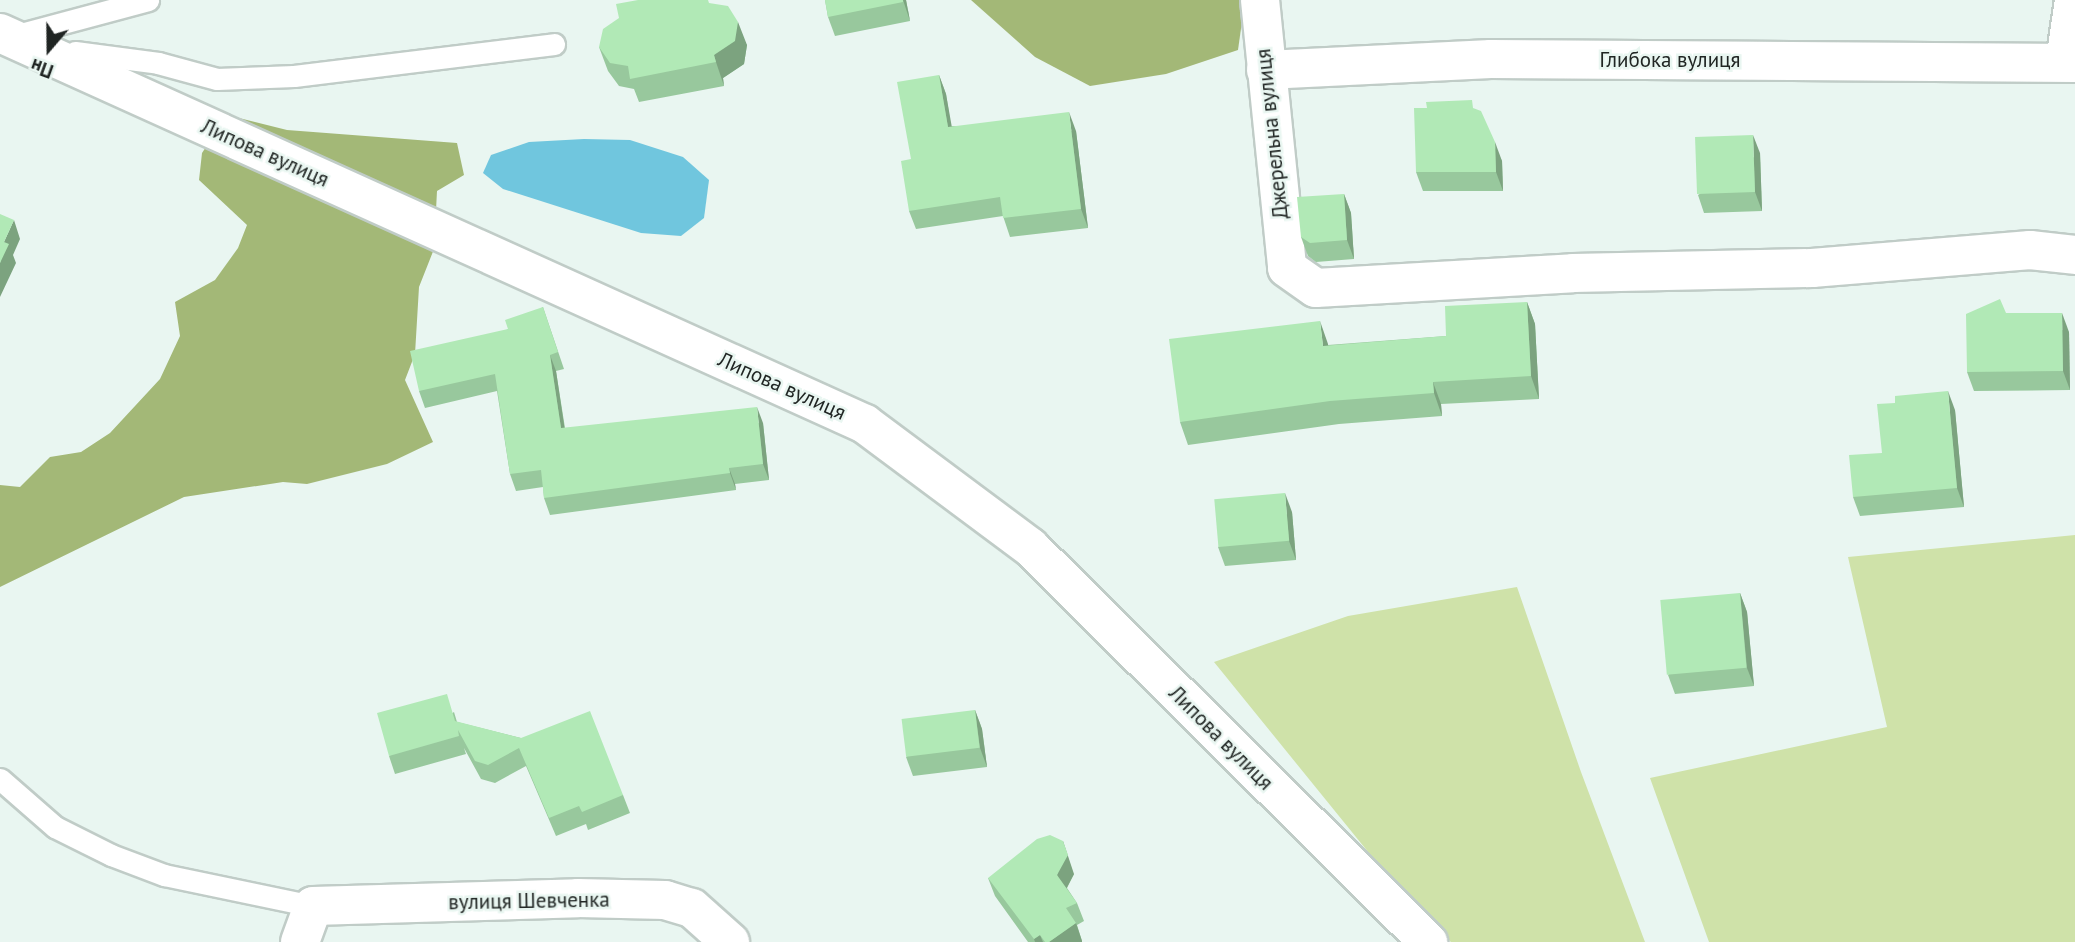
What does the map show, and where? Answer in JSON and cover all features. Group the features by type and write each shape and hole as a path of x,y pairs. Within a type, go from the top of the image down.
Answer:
{"street":[{"name":"Джерельна вулиця","path":"1259,0 1287,268 1316,288 1573,273 1812,268 2030,250 2075,255"},
{"path":"2070,62 2074,0"},
{"name":"Липова вулиця","path":"4,35 865,424 1030,547 1412,938"},
{"name":"Глибока вулиця","path":"1266,70 1491,59 2070,62"},
{"name":"вулиця Шевченка","path":"313,906 665,900 692,908 730,942"},
{"path":"300,942 313,906"}],"lane":[{"path":"4,35 148,0"},
{"path":"4,35 112,60 158,63 217,79 294,76 554,44"},
{"path":"0,779 55,827 111,855 164,875 313,906"}],"green space":[{"path":"971,0 1245,0 1238,50 1166,74 1090,86 1035,57"},
{"path":"227,115 287,130 457,143 464,175 437,191 434,249 419,287 415,354 405,380 433,442 387,464 307,484 283,482 184,497 0,587 0,485 20,487 50,457 81,452 110,433 160,379 180,336 175,302 215,280 238,248 247,225 199,180 202,153"},
{"path":"2075,535 2075,942 1709,942 1650,778 1887,727 1848,557"},
{"path":"1517,587 1581,772 1645,942 1451,942 1416,911 1214,662 1348,616"}],"water":[{"path":"630,140 683,157 709,180 704,218 681,236 641,233 503,189 483,173 491,155 529,142"}],"building":[{"path":"638,0 708,0 709,3 728,6 738,22 735,41 714,55 716,62 630,79 628,66 610,63 599,47 603,29 619,18 616,4"},
{"path":"825,0 903,0 903,2 828,17"},
{"path":"939,75 948,127 1069,112 1081,209 1003,218 1000,197 909,211 901,161 911,159 897,82"},
{"path":"1472,100 1473,108 1481,111 1495,142 1496,172 1416,172 1414,108 1427,108 1426,102"},
{"path":"1753,135 1755,192 1697,194 1695,137"},
{"path":"1344,194 1347,240 1310,243 1301,237 1297,197"},
{"path":"0,214 14,220 4,242 9,244 0,263"},
{"path":"2000,299 2006,313 2062,313 2063,371 1967,372 1966,314"},
{"path":"1527,302 1531,376 1433,382 1434,393 1330,401 1180,422 1169,339 1320,321 1323,346 1446,336 1445,306"},
{"path":"543,307 558,352 550,355 561,428 757,407 763,464 729,468 730,473 544,498 541,470 510,474 495,374 419,391 410,351 508,329 505,320"},
{"path":"1948,391 1957,488 1853,497 1849,455 1882,453 1877,404 1895,403 1895,396"},
{"path":"1285,493 1289,541 1218,547 1214,499"},
{"path":"1740,593 1747,668 1667,675 1660,600"},
{"path":"447,694 455,721 521,738 590,711 623,795 582,812 579,806 549,818 519,748 488,765 475,761 458,730 459,736 389,756 377,713"},
{"path":"975,710 980,748 906,757 902,719"},
{"path":"1050,835 1063,841 1068,855 1057,875 1077,903 1066,908 1076,923 1045,942 1040,935 1034,939 988,878 1037,839"}]}
